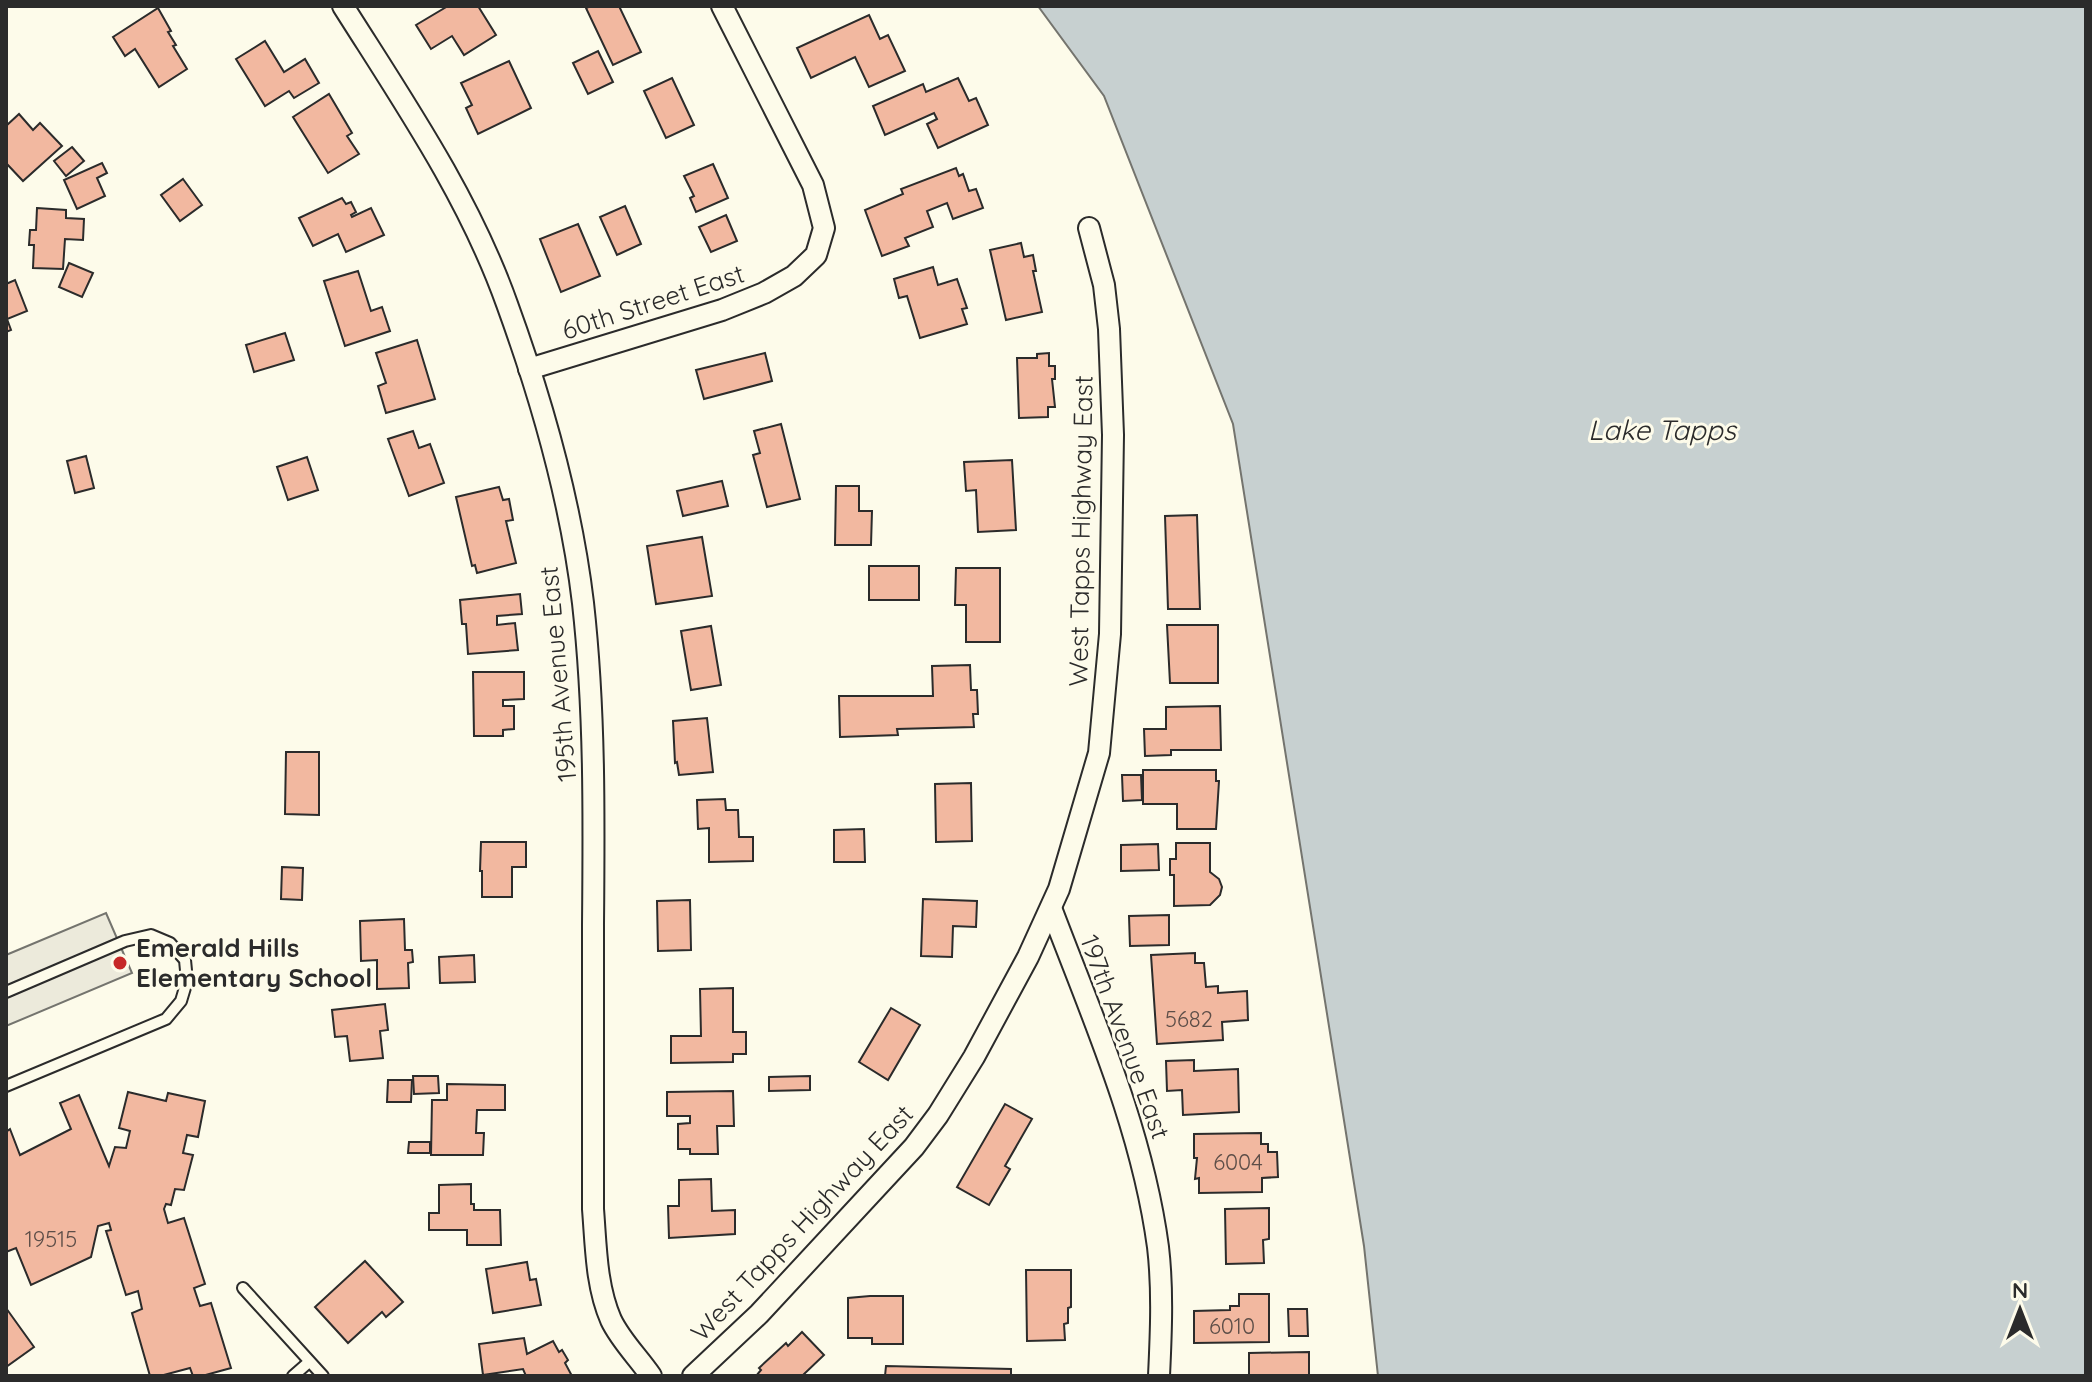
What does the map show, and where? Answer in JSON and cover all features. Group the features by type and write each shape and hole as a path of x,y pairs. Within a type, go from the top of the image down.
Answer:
{"street":[{"name":"195th Avenue East","path":"343,6 452,185 507,302 567,508 583,602 592,727 593,1209 598,1270 611,1319 623,1341 651,1376"},
{"name":"60th Street East","path":"529,369 722,310 764,293 794,276 816,255 824,228 813,185 722,6"},
{"name":"West Tapps Highway East","path":"693,1376 759,1314 914,1147 938,1115 974,1057 1028,957 1063,874 1099,753 1110,634 1113,435 1109,329 1104,285 1089,228"},
{"name":"197th Avenue East","path":"1051,908 1124,1099 1136,1140 1158,1250 1159,1376"}],"lane":[{"path":"6,992 125,941 151,935 170,943 185,960 187,981 181,1001 166,1019 6,1086"},
{"path":"243,1288 323,1376"},
{"path":"293,1376 309,1362"}],"shaded area":[{"path":"106,913 132,973 6,1026 6,955"}],"water":[{"name":"Lake Tapps","path":"1038,6 2086,6 2086,1376 1378,1376 1364,1246 1233,424 1104,96"}],"building":[{"path":"448,6 478,6 496,35 464,55 452,36 431,49 416,25"},
{"path":"619,6 641,52 613,65 586,8"},
{"path":"158,8 171,31 168,32 176,45 173,46 187,69 159,87 135,49 125,56 113,37"},
{"path":"869,15 880,39 888,35 905,71 869,87 855,57 811,78 797,48"},
{"path":"265,41 284,72 305,59 319,83 294,98 289,91 265,106 236,59"},
{"path":"598,51 613,82 588,94 573,63"},
{"path":"509,61 531,108 478,134 466,108 472,105 461,83"},
{"path":"672,78 694,125 666,138 644,91"},
{"path":"958,78 969,101 976,98 988,125 938,148 927,124 937,119 934,113 885,135 873,106 923,84 926,92"},
{"path":"329,94 352,133 347,136 359,154 328,173 293,117"},
{"path":"19,114 33,130 40,123 62,146 23,181 6,163 6,126"},
{"path":"72,147 84,161 66,176 54,161"},
{"path":"102,163 107,173 97,178 105,196 77,209 64,180"},
{"path":"713,164 728,198 696,212 690,198 694,196 684,176"},
{"path":"956,168 959,176 963,174 969,191 976,189 983,208 953,219 947,203 927,211 933,227 905,238 909,246 882,256 865,210 903,194 901,189"},
{"path":"183,179 202,205 180,221 161,195"},
{"path":"342,198 346,204 351,202 356,212 352,217 371,208 384,235 346,252 338,234 313,246 299,218"},
{"path":"625,206 641,244 617,255 600,217"},
{"path":"37,208 66,210 66,218 84,219 83,240 65,239 63,269 33,268 34,245 29,245 30,230 36,230"},
{"path":"726,215 737,241 711,252 699,227"},
{"path":"578,224 600,276 561,292 540,239"},
{"path":"1021,243 1024,257 1033,255 1036,271 1033,271 1042,312 1006,320 990,250"},
{"path":"69,263 93,273 82,297 59,287"},
{"path":"933,267 938,285 957,279 967,308 962,309 967,324 920,338 907,296 899,298 894,279"},
{"path":"358,271 371,311 382,307 390,331 345,346 324,281"},
{"path":"15,280 27,311 7,319 11,330 6,332 6,284"},
{"path":"285,333 294,360 254,372 246,345"},
{"path":"417,340 435,399 386,413 378,386 386,383 376,353"},
{"path":"765,353 772,381 704,399 696,370"},
{"path":"1049,353 1049,366 1055,366 1055,379 1052,379 1055,407 1048,407 1048,417 1019,418 1017,358 1037,358 1037,354"},
{"path":"781,424 800,499 767,507 753,455 760,453 754,431"},
{"path":"413,431 419,448 430,444 444,483 409,496 388,439"},
{"path":"86,456 94,488 75,493 67,461"},
{"path":"307,457 318,490 288,500 277,467"},
{"path":"1012,460 1016,530 978,532 976,490 966,491 964,462"},
{"path":"722,481 728,506 683,516 677,491"},
{"path":"836,486 859,486 859,511 872,511 871,545 835,545"},
{"path":"499,487 503,500 509,499 513,520 506,521 516,563 477,573 475,565 472,566 456,497"},
{"path":"1197,515 1200,609 1168,609 1165,516"},
{"path":"702,537 712,596 656,604 647,546"},
{"path":"869,566 919,566 919,600 869,600"},
{"path":"956,568 1000,568 1000,642 966,642 966,605 955,605"},
{"path":"520,594 522,614 497,616 497,625 515,623 518,650 468,654 466,624 462,624 460,600"},
{"path":"1167,625 1218,625 1218,683 1170,683"},
{"path":"711,626 721,685 691,690 681,631"},
{"path":"970,665 971,690 977,690 978,714 973,714 974,727 897,729 898,735 840,737 839,696 933,696 932,666"},
{"path":"473,672 524,672 524,699 503,700 503,706 514,706 514,729 503,730 503,736 474,736"},
{"path":"1220,706 1221,750 1171,750 1171,755 1145,756 1144,729 1166,729 1166,707"},
{"path":"707,718 713,772 679,775 675,763 673,721"},
{"path":"286,752 319,752 319,815 285,814"},
{"path":"1143,770 1216,770 1216,781 1219,781 1216,829 1177,829 1177,804 1143,804"},
{"path":"1122,775 1141,775 1142,800 1123,801"},
{"path":"971,783 972,841 936,842 935,784"},
{"path":"725,799 726,810 738,810 739,837 753,837 753,861 709,862 709,828 698,829 697,800"},
{"path":"864,829 865,862 834,862 834,830"},
{"path":"481,842 526,842 526,867 512,867 512,897 482,897"},
{"path":"1176,843 1210,843 1210,872 1219,879 1222,887 1220,895 1210,905 1174,906 1174,875 1170,875 1170,859 1176,859"},
{"path":"1158,844 1159,870 1121,871 1121,845"},
{"path":"282,867 303,868 302,900 281,899"},
{"path":"923,899 977,901 976,927 953,926 952,957 921,956"},
{"path":"690,900 691,950 658,951 657,901"},
{"path":"1169,915 1169,945 1130,946 1129,916"},
{"path":"404,919 405,950 412,950 413,962 408,963 409,988 377,989 377,960 361,961 360,921"},
{"path":"1195,953 1195,963 1204,963 1206,987 1218,986 1218,993 1247,991 1248,1020 1222,1022 1223,1040 1157,1044 1151,955"},
{"path":"474,955 475,982 440,983 439,957"},
{"path":"733,988 733,1032 746,1032 746,1054 733,1054 733,1062 671,1063 671,1036 701,1036 700,989"},
{"path":"385,1004 388,1030 380,1031 383,1058 350,1061 347,1036 335,1037 332,1010"},
{"path":"891,1008 920,1025 888,1080 859,1062"},
{"path":"1194,1060 1194,1071 1238,1069 1239,1112 1183,1115 1182,1090 1167,1091 1166,1061"},
{"path":"413,1076 438,1076 439,1093 414,1094"},
{"path":"810,1076 810,1090 769,1091 769,1077"},
{"path":"388,1080 412,1080 411,1102 387,1102"},
{"path":"447,1084 505,1085 505,1110 477,1110 476,1133 484,1133 483,1155 431,1155 432,1100 447,1100"},
{"path":"733,1091 734,1126 717,1126 718,1154 690,1154 690,1149 678,1149 678,1124 690,1123 690,1116 667,1116 667,1092"},
{"path":"128,1092 166,1101 168,1093 205,1101 198,1137 187,1135 183,1153 193,1155 184,1190 175,1189 171,1205 166,1204 164,1209 168,1223 184,1218 205,1284 194,1288 200,1306 211,1303 231,1368 202,1376 193,1376 190,1368 150,1376 132,1313 142,1309 138,1291 126,1295 106,1231 111,1230 109,1223 98,1226 91,1257 31,1285 16,1248 6,1252 6,1132 10,1129 20,1155 71,1129 60,1103 79,1095 109,1166 115,1147 126,1148 130,1131 119,1128"},
{"path":"1005,1104 1032,1119 1005,1166 1010,1169 989,1205 957,1187"},
{"path":"1261,1133 1261,1144 1268,1144 1268,1152 1277,1152 1278,1177 1262,1178 1262,1192 1199,1193 1199,1178 1195,1179 1197,1158 1194,1158 1194,1134"},
{"path":"409,1142 430,1142 430,1153 408,1153"},
{"path":"711,1179 712,1211 735,1210 735,1234 669,1238 668,1206 679,1206 679,1180"},
{"path":"471,1184 474,1210 500,1210 501,1245 467,1245 467,1230 429,1230 429,1213 439,1213 439,1185"},
{"path":"1269,1208 1269,1239 1263,1240 1264,1263 1226,1264 1225,1209"},
{"path":"365,1261 403,1302 386,1317 382,1312 348,1343 315,1307"},
{"path":"527,1262 530,1280 536,1279 541,1305 493,1313 486,1269"},
{"path":"1026,1270 1071,1270 1071,1307 1068,1308 1068,1323 1064,1324 1065,1340 1027,1341"},
{"path":"1239,1294 1269,1294 1269,1342 1194,1343 1194,1311 1230,1310 1230,1306 1239,1306"},
{"path":"903,1296 903,1344 872,1344 872,1338 848,1338 848,1298"},
{"path":"6,1308 34,1347 6,1367"},
{"path":"1288,1309 1307,1309 1308,1336 1289,1336"},
{"path":"802,1332 824,1355 802,1376 756,1376 761,1370 759,1368"},
{"path":"524,1338 527,1354 553,1341 568,1360 565,1363 572,1376 526,1376 523,1369 483,1375 479,1344"},
{"path":"1309,1352 1309,1375 1249,1376 1249,1353"},
{"path":"886,1366 1011,1369 1011,1376 885,1376"}],"place":[{"name":"Emerald Hills Elementary School","path":"120,963"}]}
